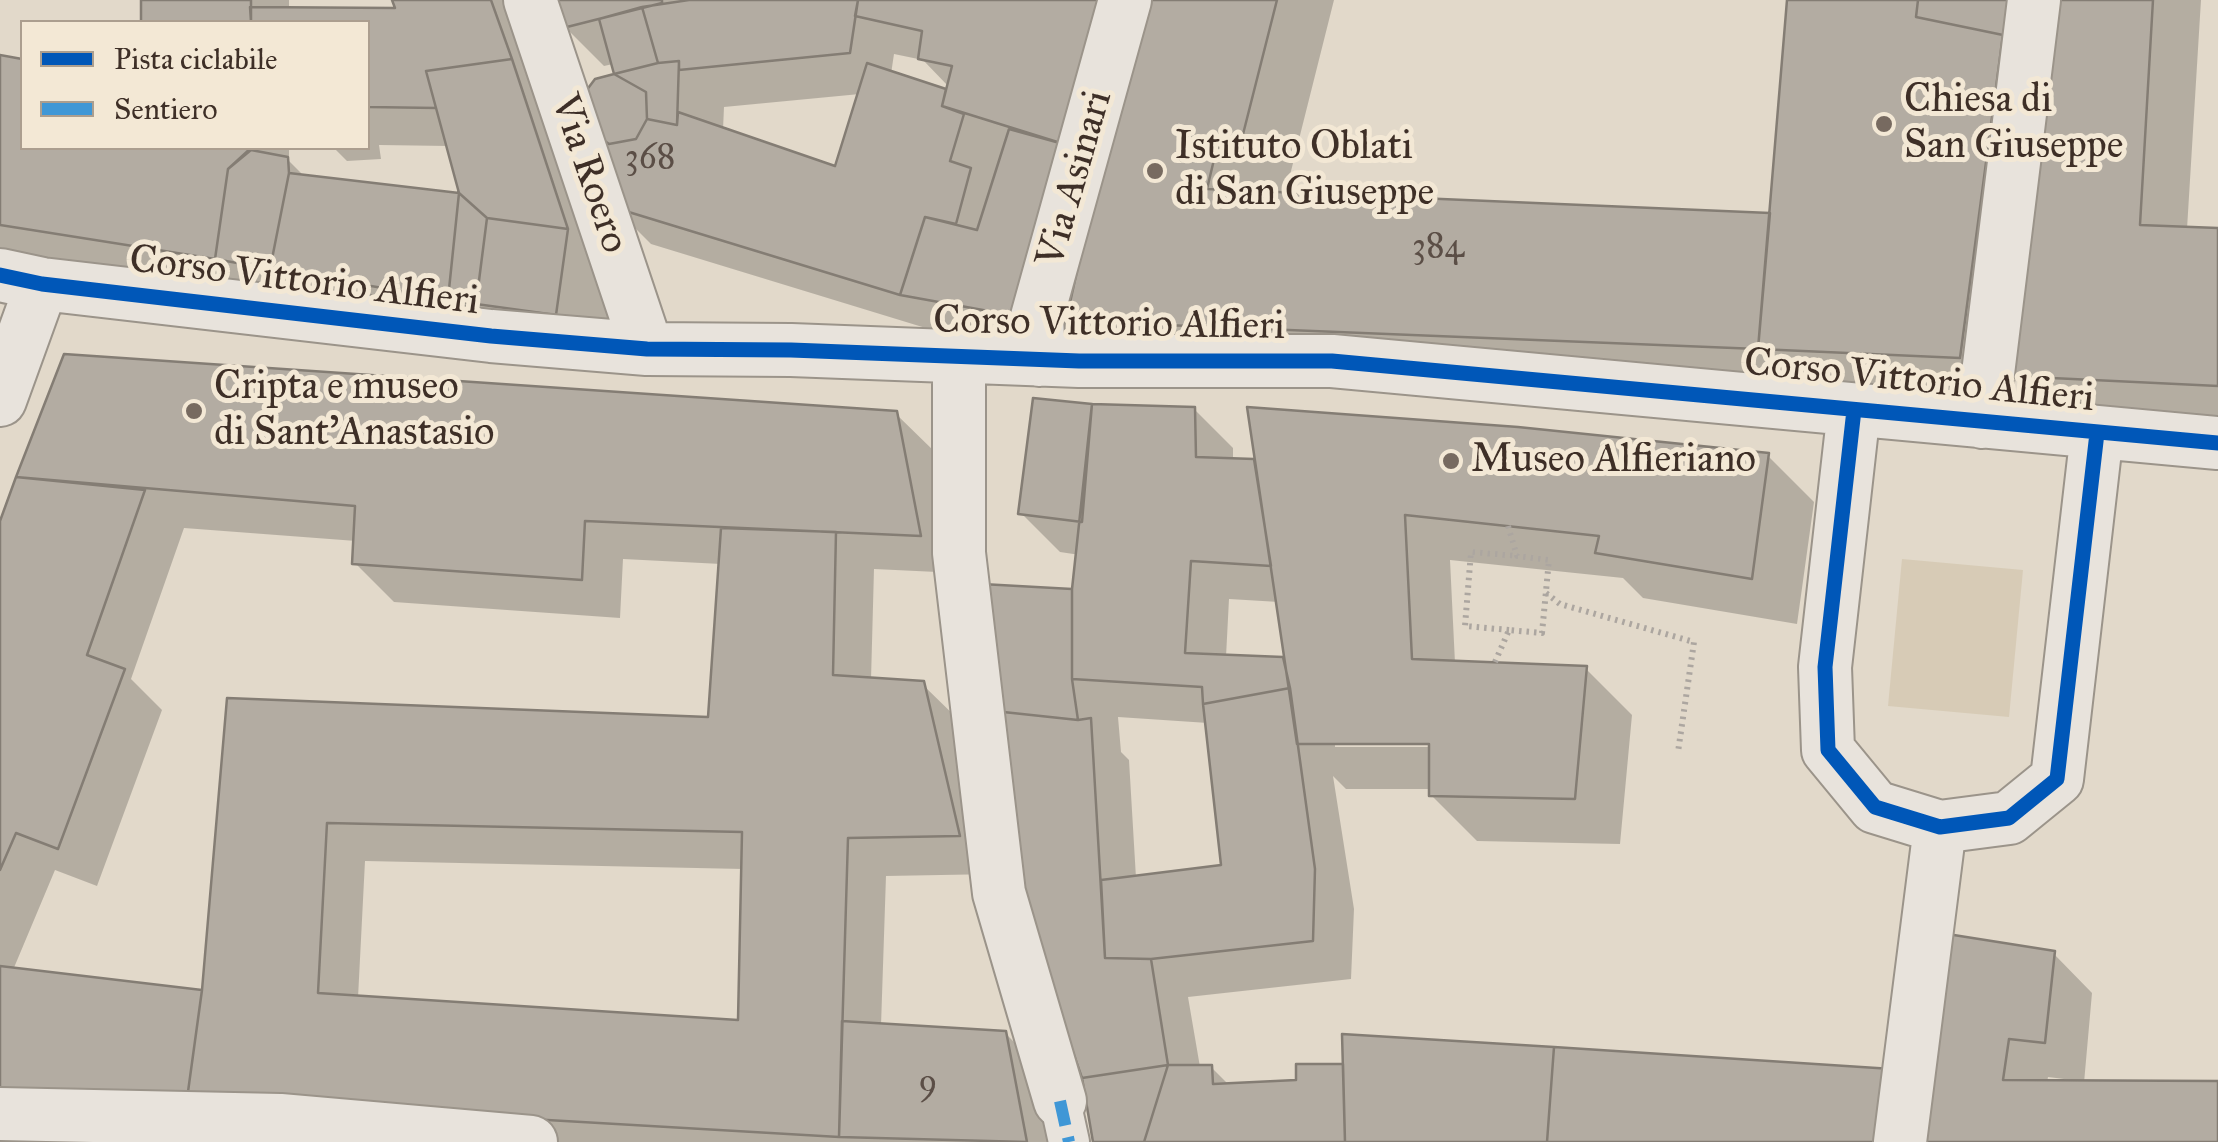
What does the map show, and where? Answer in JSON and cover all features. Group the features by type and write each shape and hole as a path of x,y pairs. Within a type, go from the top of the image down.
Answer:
{"street":[{"name":"Via Roero","path":"530,0 646,349"},
{"name":"Via Asinari","path":"1039,360 1037,317 1125,0"},
{"path":"1982,422 2034,0"},
{"name":"Corso Vittorio Alfieri","path":"21,279 491,336 646,349 1039,360 1332,361 2218,442"},
{"path":"0,400 21,279"},
{"path":"959,356 960,553 999,893 1065,1122"},
{"path":"1854,410 1826,667 1828,750 1874,807 1940,827 2009,818 2057,779 2098,433"},
{"path":"1900,1142 1940,827"},
{"path":"0,1114 531,1142"}],"path":[{"path":"1508,526 1517,556"},
{"path":"1471,552 1517,556 1549,560 1542,632 1464,626 1471,552"},
{"path":"1546,593 1560,604 1694,642 1678,752"},
{"path":"1495,662 1509,630"}],"shaded area":[{"path":"1902,559 2023,570 2009,717 1888,706"}],"building":[{"path":"141,0 251,0 251,20 141,20"},
{"path":"392,0 491,0 512,59 426,71 436,108 370,107 370,20 251,20 250,7 395,8"},
{"path":"554,0 662,0 662,3 563,28"},
{"path":"689,0 858,0 850,53 679,70 679,61 658,63 642,7"},
{"path":"858,0 1100,0 1067,145 942,106 952,66 918,59 922,31 855,16"},
{"name":"Istituto Oblati di San Giuseppe","path":"1136,0 1277,0 1238,154 1217,147 1207,189 1770,213 1758,349 1066,321"},
{"name":"Chiesa di San Giuseppe","path":"1787,0 1918,0 1916,17 2003,35 1960,358 1758,349"},
{"path":"1918,0 2009,0 2003,35 1916,17"},
{"path":"2053,0 2153,0 2140,225 2218,228 2218,386 2010,376"},
{"path":"642,7 658,63 614,74 599,19"},
{"path":"0,55 20,59 20,150 249,150 228,169 215,259 0,225"},
{"path":"512,59 568,229 487,218 459,193 426,71"},
{"path":"679,61 677,125 647,119 646,92 614,74 658,63"},
{"path":"867,63 946,89 942,106 964,114 950,161 971,168 956,224 925,217 900,295 609,206 585,127 609,144 636,139 647,119 677,125 678,112 835,166"},
{"path":"614,74 646,92 647,119 636,139 609,144 585,127 580,99 595,79"},
{"path":"1009,129 1067,145 1016,316 900,295 925,217 977,230"},
{"path":"251,150 288,157 289,173 270,269 215,259 228,169"},
{"path":"289,173 459,193 448,299 270,269"},
{"path":"459,193 487,218 476,304 448,299"},
{"path":"487,218 568,229 556,315 476,304"},
{"path":"64,354 897,411 921,536 585,521 582,580 352,564 355,506 16,477"},
{"path":"1033,398 1092,404 1082,522 1018,514"},
{"path":"1092,404 1195,407 1196,457 1254,459 1271,566 1191,561 1185,653 1283,657 1290,688 1203,704 1202,687 1072,679 1072,589"},
{"path":"1247,407 1518,427 1769,453 1752,579 1595,553 1599,536 1405,515 1412,659 1587,666 1575,799 1429,796 1429,744 1297,744"},
{"path":"16,477 145,490 87,655 125,669 58,849 16,833 0,870 0,521"},
{"path":"721,528 836,532 833,675 924,681 960,836 848,838 839,1137 187,1099 202,990 227,698 708,717","holes":["327,823 742,832 738,1020 318,993"]},
{"path":"982,584 1072,589 1072,679 1078,720 994,711"},
{"path":"1290,688 1315,869 1313,941 1151,959 1105,958 1101,880 1221,865 1203,704"},
{"path":"994,711 1091,718 1105,958 1151,959 1168,1065 1082,1078 1026,918"},
{"path":"1941,933 2055,951 2045,1043 2009,1039 2003,1080 2218,1081 2218,1142 1922,1142"},
{"path":"0,966 202,990 187,1099 0,1090"},
{"path":"842,1021 1006,1031 1027,1142 839,1137"},
{"path":"1342,1034 1554,1047 1547,1142 1345,1142"},
{"path":"1554,1047 1892,1069 1888,1142 1547,1142"},
{"path":"1296,1064 1343,1064 1345,1142 1144,1142 1168,1065 1212,1065 1213,1084 1296,1080"},
{"path":"1168,1065 1144,1142 1093,1142 1082,1078"}],"marked path":[{"path":"1060,1101 1069,1142"}],"cycle path":[{"path":"0,275 42,284 491,336 647,349 1079,361 1332,361 2218,443"},
{"path":"1854,410 1825,667 1828,750 1875,807 1940,827 2009,818 2057,779 2097,433"}],"place":[{"name":"Chiesa di San Giuseppe","path":"1884,124"},
{"name":"Istituto Oblati di San Giuseppe","path":"1155,171"},
{"name":"Cripta e museo di Sant'Anastasio","path":"194,411"},
{"name":"Museo Alfieriano","path":"1451,461"}]}
